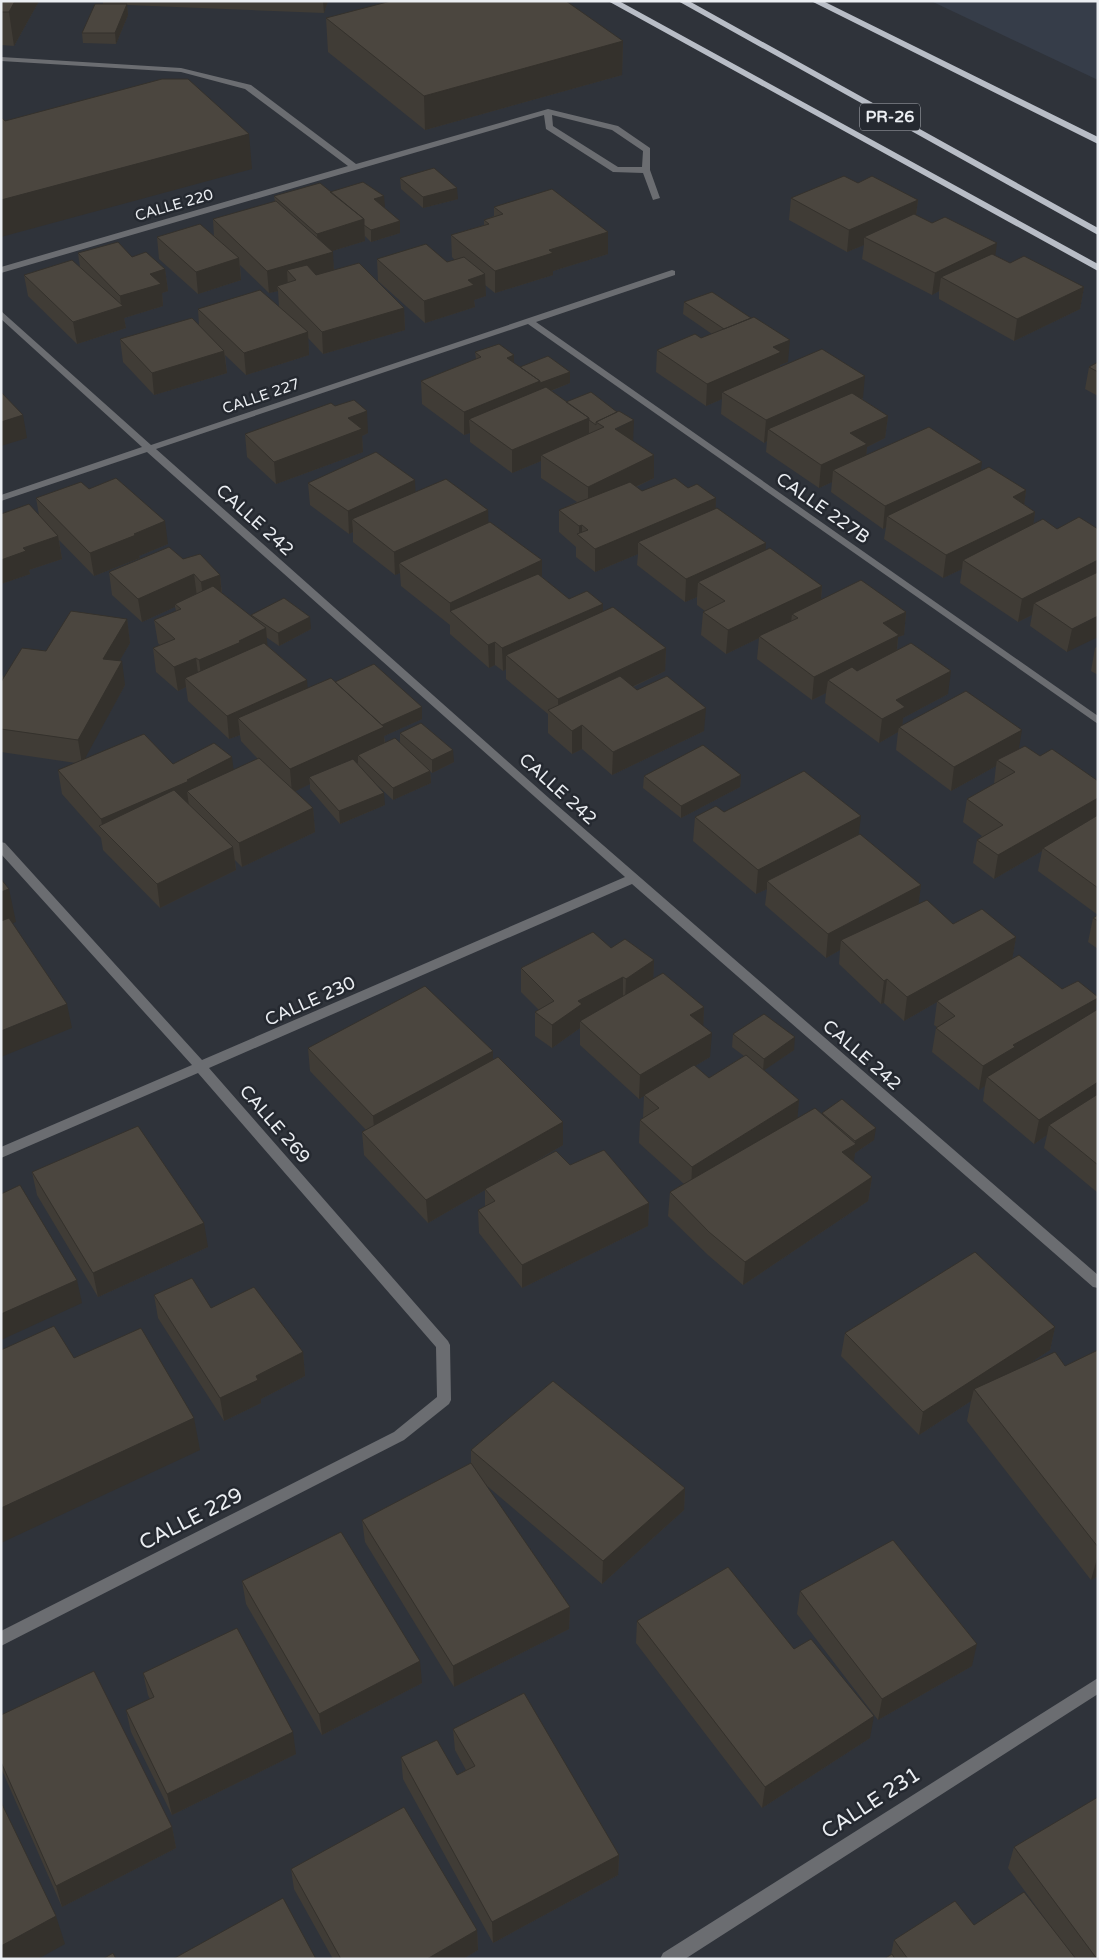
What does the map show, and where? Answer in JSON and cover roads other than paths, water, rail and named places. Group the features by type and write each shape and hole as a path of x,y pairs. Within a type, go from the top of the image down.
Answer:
{"highway":[{"path":"612,1 1098,268"},
{"name":"PR-26","path":"682,1 1098,232"},
{"path":"815,1 1098,141"}],"street":[{"path":"1,60 180,70 248,87 354,167"},
{"path":"646,170 616,170 549,126 548,111 615,128 647,150 646,170 656,198"},
{"name":"CALLE 220","path":"1,270 548,111"},
{"name":"CALLE 227","path":"1,498 672,273"},
{"name":"CALLE 242","path":"1,314 149,449 632,879 1098,1283"},
{"name":"CALLE 227B","path":"530,321 1098,721"},
{"name":"CALLE 269","path":"1,846 201,1067 443,1345 444,1400 400,1436"},
{"name":"CALLE 230","path":"1,1153 632,879"},
{"name":"CALLE 229","path":"1,1639 400,1436"},
{"name":"CALLE 231","path":"669,1959 1098,1685"}]}
